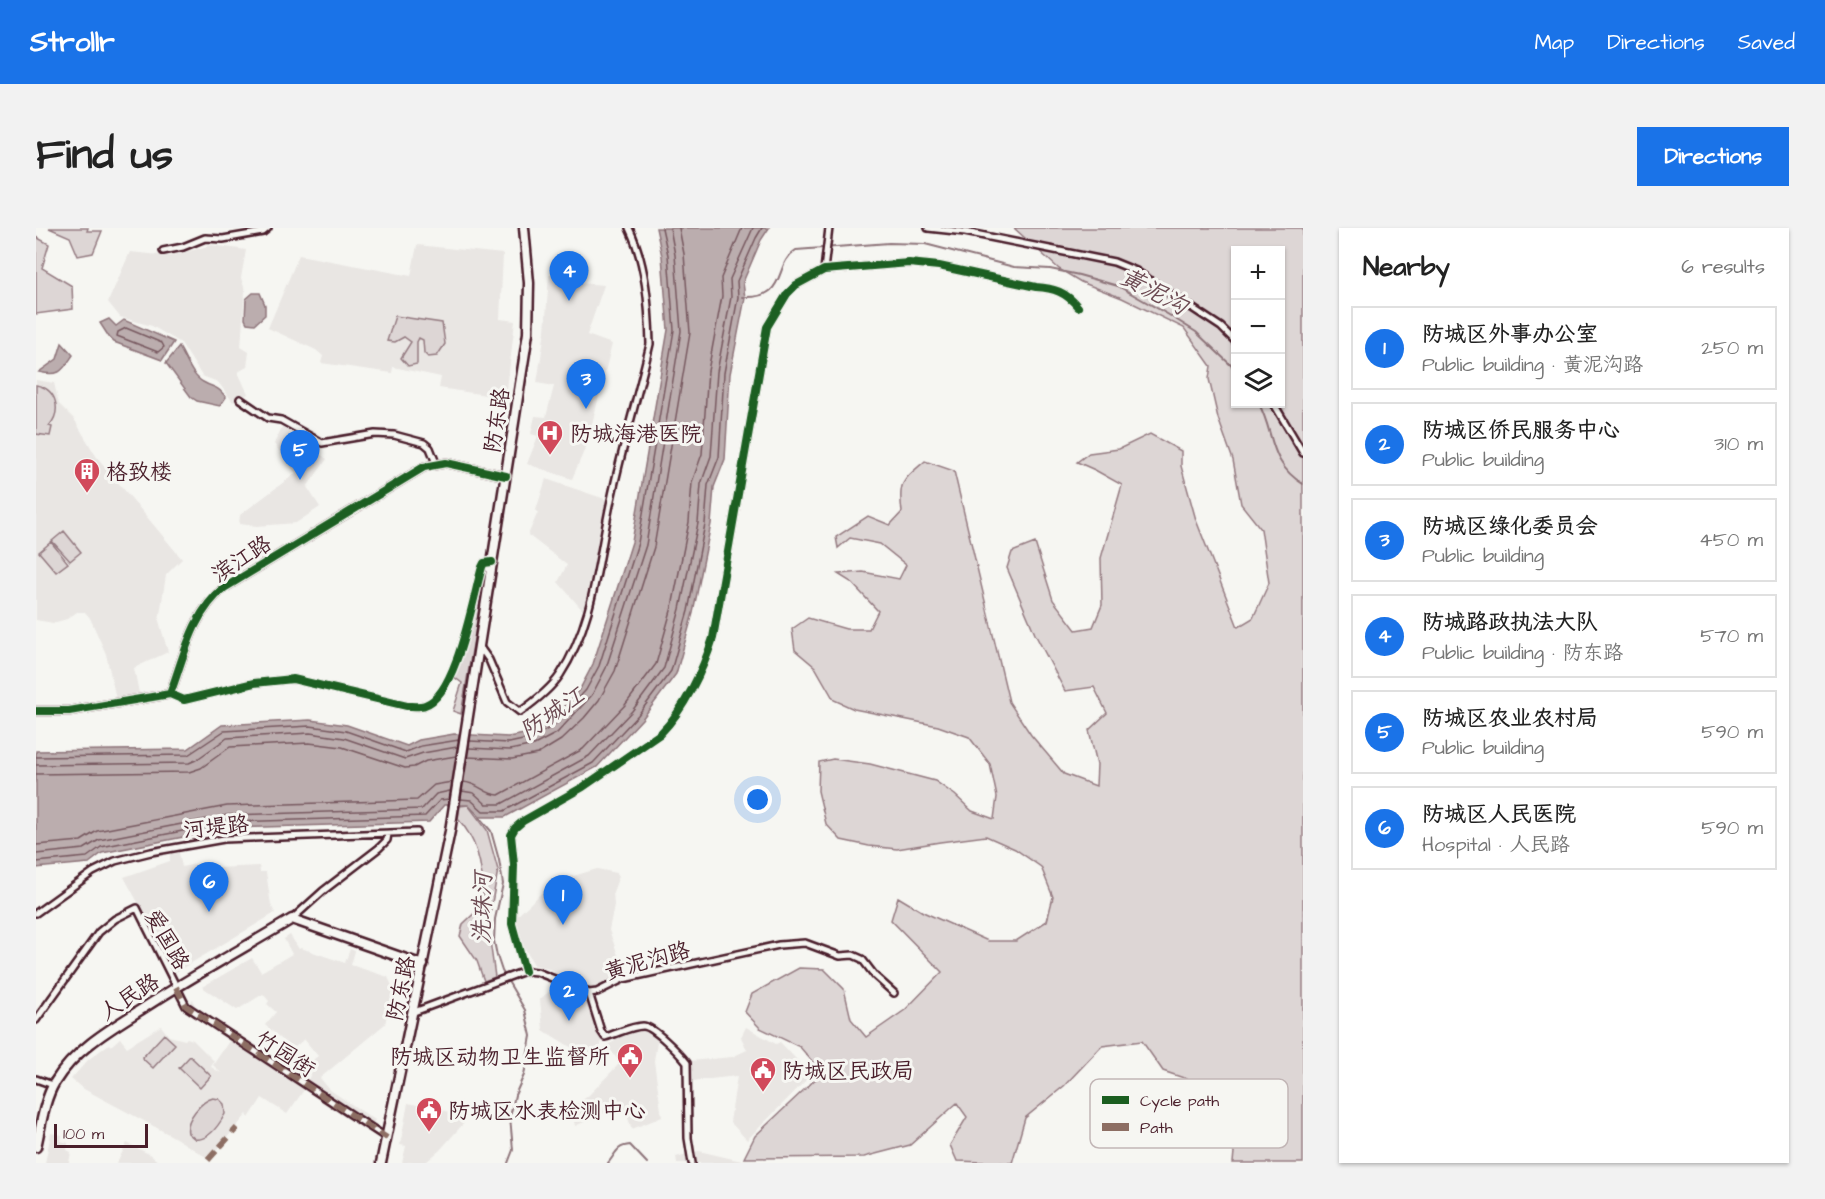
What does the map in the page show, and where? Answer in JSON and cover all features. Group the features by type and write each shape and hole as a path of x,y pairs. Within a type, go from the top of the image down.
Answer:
{"main road":[{"name":"防东路","path":"381,1163 414,1012 451,821 528,333 529,283 524,228"},
{"path":"292,919 423,965"},
{"name":"人民路","path":"36,1148 53,1084 81,1051 176,987 292,919"}],"street":[{"path":"163,251 183,247 205,238 224,239 263,232 268,228"},
{"path":"479,646 489,660 507,702 520,712 540,696 560,675 579,640 586,620 611,498 650,344 650,319 639,255 629,228"},
{"path":"928,228 964,232 1114,262 1136,271 1221,327 1231,337"},
{"path":"824,270 828,229"},
{"path":"414,1012 525,971 512,924 514,865 511,835 515,828 523,821 600,777 660,734 668,726 699,676 714,638 767,327 787,294 796,285 824,270 909,263 939,266 1059,291 1067,295 1078,307"},
{"path":"240,399 268,418 281,420 322,443 375,434 393,435 424,443 430,448 436,464"},
{"path":"1276,408 1303,453"},
{"name":"滨江路","path":"170,694 197,620 214,596 224,588 412,474 436,464 455,464 506,476"},
{"path":"36,711 69,711 170,694 184,700 255,683 293,679 407,706 424,706 434,700 450,677 458,658 482,567 488,561 492,562"},
{"name":"河堤路","path":"36,913 93,872 115,861 152,852 224,839 417,832"},
{"name":"人民路","path":"292,919 323,891 379,848 387,840 388,834"},
{"name":"爱国路","path":"36,1020 99,932 115,919 137,908 176,987"},
{"name":"黄泥沟路","path":"525,971 537,972 589,993 597,992 623,979 779,945 805,943 840,956 853,955 862,959 894,993"},
{"name":"竹园街","path":"176,987 186,1006 387,1138"},
{"path":"589,993 601,1031 605,1036 647,1026 660,1034 666,1044 687,1063 688,1138 692,1163"},
{"path":"36,1079 53,1084"}],"shaded area":[{"path":"49,228 88,228 87,231 102,231 93,253 78,256 70,237"},
{"path":"1014,228 1303,228 1303,1163 1233,1163 1234,1152 1229,1148 1288,1148 1288,1079 1187,1079 1163,1071 1142,1041 1102,1046 1064,1086 1025,1118 1012,1163 957,1161 950,1145 967,1117 957,1103 910,1145 864,1157 744,1158 755,1136 822,1073 800,1047 760,1028 745,1012 752,994 799,968 824,969 844,989 851,1019 866,1037 905,1010 942,972 891,920 898,897 923,912 988,941 1016,941 1047,921 1053,897 1041,867 1015,849 986,836 897,849 841,840 826,824 818,791 819,762 833,759 870,764 935,781 972,811 994,819 997,797 990,764 969,737 938,726 854,709 834,700 815,667 795,650 792,629 808,618 846,629 869,629 878,611 851,582 838,574 863,572 899,579 906,565 880,544 850,538 838,548 836,537 868,516 890,525 902,512 901,488 903,483 925,461 954,471 1009,702 1031,735 1064,774 1096,786 1097,764 1089,730 1107,713 1094,687 1065,691 1035,634 1007,568 1012,552 1035,543 1053,600 1076,630 1093,627 1102,605 1101,558 1122,485 1077,462 1089,453 1119,449 1150,434 1181,451 1181,466 1196,520 1238,627 1253,618 1269,583 1261,529 1241,504 1233,460 1218,418 1209,379 1211,366 1184,328 1122,298 1081,282 1059,269"},
{"path":"36,237 49,244 42,268 72,286 73,309 36,314"},
{"path":"212,245 246,250 241,278 245,290 241,347 249,352 247,367 238,372 248,394 233,402 218,382 202,376 181,343 152,326 120,317 108,302 130,252 170,256"},
{"path":"417,245 503,254 500,319 515,321 506,398 439,388 441,377 393,367 392,373 321,363 323,356 316,350 268,328 299,255 411,276"},
{"path":"549,275 571,276 580,283 604,285 587,335 612,344 587,444 572,479 527,464 538,436 531,434 535,416 546,417 554,386 537,383 545,331"},
{"path":"395,316 442,323 445,344 437,356 428,357 424,353 423,340 419,338 417,364 408,366 401,358 411,342 404,337 395,342 387,341"},
{"path":"36,380 54,383 59,404 74,419 96,456 182,559 166,575 159,621 168,652 134,668 139,693 116,699 106,654 85,612 77,612 67,619 53,623 36,620"},
{"path":"36,385 49,391 55,401 55,414 49,426 52,427 50,436 36,434"},
{"path":"282,427 323,448 320,454 327,459 307,487 320,507 296,523 257,526 239,524 240,515 296,473 274,444"},
{"path":"546,479 608,500 585,613 558,582 567,565 528,535 538,512 536,510"},
{"path":"64,531 81,552 70,561 52,541"},
{"path":"51,542 68,563 56,572 39,552"},
{"path":"481,585 483,587 461,714 453,711 462,683 454,677"},
{"path":"468,805 487,830 498,870 489,919 495,977 484,981 477,961 460,936 463,924 483,905 479,859 471,838 458,819 460,806"},
{"path":"179,853 182,867 195,864 213,864 216,868 259,866 260,872 266,872 271,905 275,913 176,972 124,877 170,861 170,854"},
{"path":"597,869 617,873 619,876 613,892 614,905 609,930 619,958 619,977 592,989 559,979 552,970 534,965 519,938 515,918 553,882"},
{"path":"290,935 299,949 345,963 350,949 355,951 351,965 388,977 393,988 385,1024 320,1078 330,1090 375,1120 367,1132 304,1090 287,1114 262,1098 249,1118 247,1114 209,1159 174,1137 82,1088 71,1079 88,1060 109,1044 111,1046 120,1038 127,1047 161,1026 169,1036 193,1040 214,1061 211,1067 221,1073 213,1065 229,1041 183,1010 193,999 195,1007 307,1082 314,1067 309,1063 318,1056 304,1039 293,1049 265,1025 276,1012 267,1004 269,1001 263,994 237,1010 202,987 252,958 261,972 292,954 284,939"},
{"path":"560,983 579,991 587,1000 603,1036 600,1049 590,1059 543,1030 540,999"},
{"name":"防城区民政局","path":"746,1027 776,1044 780,1042 811,1075 747,1140 730,1122 737,1076 692,1081 690,1061 732,1057 747,1050 741,1037"},
{"name":"防城区动物卫生监督所","path":"639,1029 650,1030 658,1035 654,1061 662,1117 632,1129 623,1105 575,1126 571,1108 588,1096 620,1063 607,1045 615,1041 614,1037"},
{"path":"164,1034 175,1044 153,1068 142,1058"},
{"path":"190,1056 211,1076 200,1088 179,1068"},
{"path":"213,1098 219,1099 224,1104 225,1114 209,1135 195,1139 188,1133 191,1117 199,1107"},
{"name":"防城区水表检测中心","path":"408,1103 459,1114 464,1123 426,1162 402,1163 406,1146 400,1145"},
{"path":"51,1133 62,1135 61,1141 68,1143 67,1150 71,1152 69,1163 45,1163"},
{"path":"127,1143 149,1154 160,1163 117,1163"},
{"path":"699,1151 750,1163 677,1163 676,1157"}],"water":[{"path":"656,228 769,228 761,240 743,282 745,298 730,374 725,459 714,487 711,524 693,613 676,674 642,719 597,767 505,817 480,817 468,805 444,805 429,822 229,828 102,853 89,863 36,868 36,751 188,749 222,725 310,720 347,725 407,746 419,740 454,734 508,737 530,733 550,721 568,703 581,687 593,664 632,542 668,330 662,256"},
{"path":"253,293 260,293 265,305 265,315 255,324 247,323 245,319 246,299"},
{"path":"109,319 116,326 124,320 174,342 162,360 114,342 100,323"},
{"path":"62,343 73,355 66,365 56,373 39,372 57,359"},
{"path":"179,347 195,375 203,382 217,388 226,397 220,406 197,401 191,397 166,363"}],"waterway":[{"name":"黄泥沟","path":"742,297 767,293 774,287 784,264 796,250 889,243 925,244 1014,267 1050,269 1118,286 1196,332 1231,365"},
{"name":"黄泥沟","path":"1261,408 1278,457 1292,475 1303,484"},
{"name":"洗珠河","path":"479,817 491,831 503,884 495,919 494,941 497,956 502,971 525,1010 531,1036 524,1075 515,1095 510,1117 513,1150 508,1163"},
{"name":"洗珠河","path":"608,1163 619,1149 630,1145 647,1163"}],"marked path":[{"path":"176,987 186,1006 387,1138"},
{"path":"208,1160 237,1128"}],"cycle path":[{"path":"525,971 512,924 514,865 511,835 523,821 583,787 660,734 692,689 713,638 767,327 787,294 796,285 824,270 909,263 939,266 1048,288 1064,294 1078,307"},
{"path":"170,694 197,623 213,598 224,588 424,467 446,463 506,476"},
{"path":"170,694 184,700 254,683 293,679 407,706 425,705 436,697 455,665 482,567 484,563 492,562"},
{"path":"36,711 69,711 170,694"}],"place":[{"name":"防城路政执法大队","path":"569,301"},
{"name":"防城区绿化委员会","path":"586,409"},
{"name":"防城海港医院","path":"550,456"},
{"name":"防城区农业农村局","path":"300,480"},
{"name":"格致楼","path":"87,494"},
{"name":"防城区人民医院","path":"209,912"},
{"name":"防城区外事办公室","path":"563,925"},
{"name":"防城区侨民服务中心","path":"569,1021"},
{"name":"防城区动物卫生监督所","path":"630,1079"},
{"name":"防城区民政局","path":"763,1093"},
{"name":"防城区水表检测中心","path":"429,1133"}],"water label":[{"name":"防城江","path":"552,713"}]}
